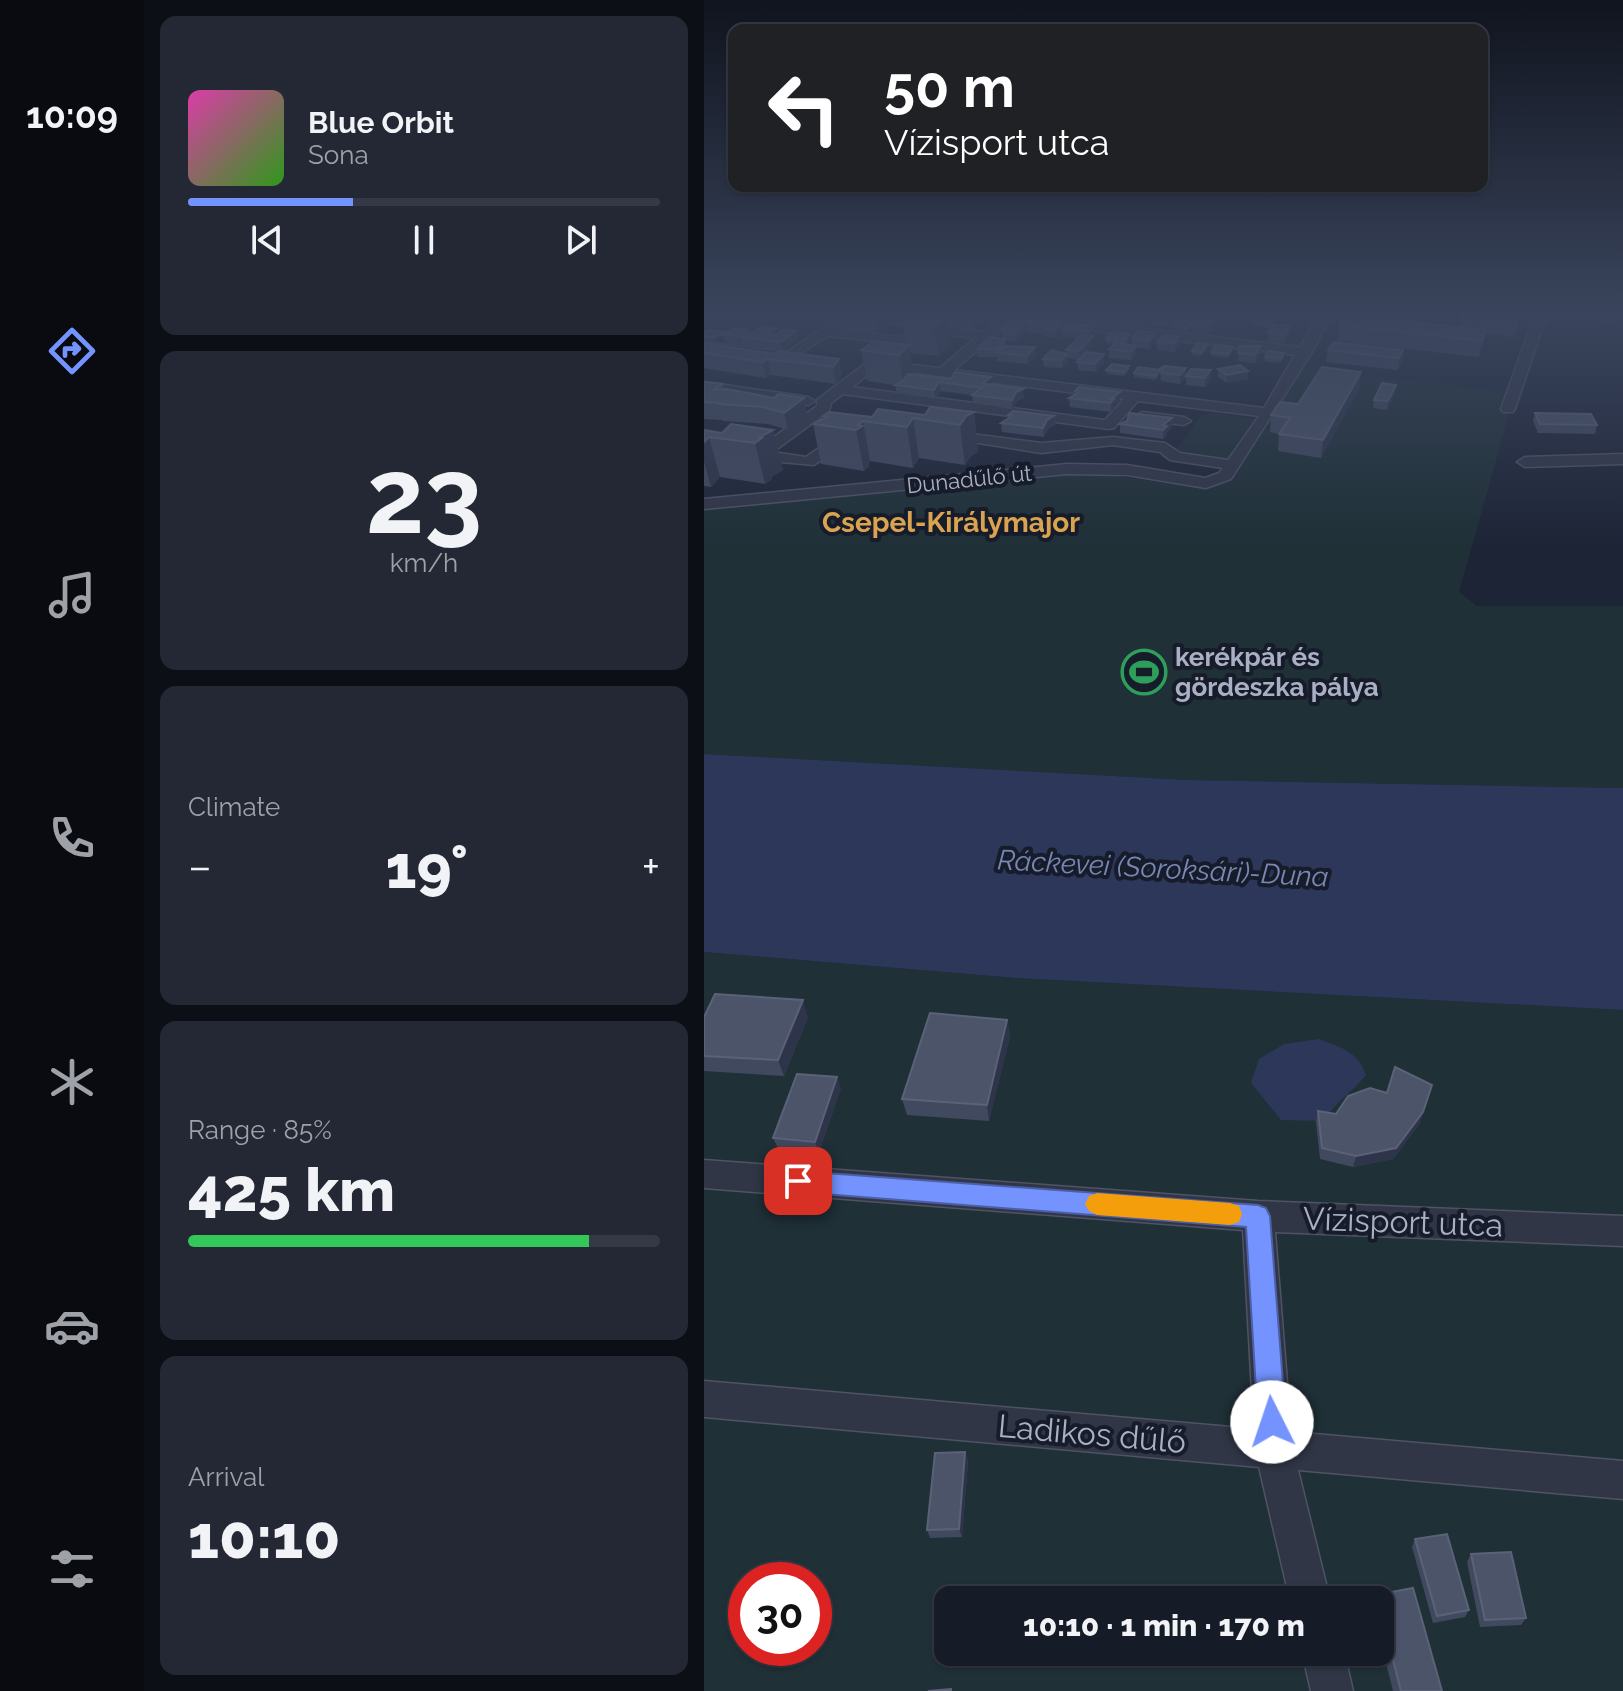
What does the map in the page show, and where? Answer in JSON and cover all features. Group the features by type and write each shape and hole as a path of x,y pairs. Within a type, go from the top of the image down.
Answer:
{"street":[{"path":"731,390 826,405 760,455"},
{"path":"822,403 839,390"},
{"path":"847,390 1109,425 1134,397"},
{"path":"1088,390 1196,405 1271,408"},
{"path":"1124,390 1271,408"},
{"path":"928,438 972,438 1041,448 1113,441 1165,448 1175,457 1231,468 1282,390"},
{"path":"1508,409 1513,390"},
{"path":"1165,448 1196,405"},
{"path":"1120,413 1184,421"},
{"path":"704,455 760,455 809,462 837,442 857,439"},
{"path":"1525,462 1623,459"},
{"name":"Dunadűlő út","path":"704,504 1067,469 1138,471 1206,483 1222,479 1231,468"},
{"name":"Vízisport utca","path":"704,1174 1258,1216 1623,1231"},
{"path":"1258,1216 1274,1451 1307,1586"},
{"name":"Ladikos dűlő","path":"704,1399 1623,1480"},
{"path":"1326,1666 1332,1691"}],"shaded area":[{"path":"1282,390 1488,390 1515,393 1459,592 1477,606 1623,606 1623,788 1189,780 704,754 704,503 1058,468 1210,489 1229,463 1178,454 1177,449 1202,415 1215,413 1257,419 1235,452"},
{"path":"704,952 1016,978 1623,1010 1623,1691 704,1691"}],"water":[{"name":"Ráckevei (Soroksári)-Duna","path":"704,754 1189,780 1623,788 1623,1010 1016,978 704,952"},
{"path":"1319,1039 1354,1056 1366,1075 1324,1121 1281,1120 1251,1083 1259,1059 1284,1044"}],"building":[{"path":"704,390 731,390 774,398 778,394 804,398 784,413 763,407 704,402"},
{"path":"979,390 1021,390 1012,400 972,395"},
{"path":"1307,390 1351,390 1323,440 1279,434 1290,418 1271,415 1280,402 1298,404"},
{"path":"1379,390 1394,390 1388,401 1374,400"},
{"path":"1075,391 1120,392 1110,403 1069,398 1079,392"},
{"path":"930,407 974,412 966,416 960,425 913,418 907,427 863,421 856,430 813,424 827,417 823,416 829,412 872,417 878,409 925,415"},
{"path":"1013,411 1054,416 1047,420 1043,428 1001,423 1012,416 1008,415"},
{"path":"1129,413 1172,418 1163,425 1167,426 1163,430 1120,424 1127,421"},
{"path":"1535,413 1591,414 1597,425 1540,424"},
{"path":"731,424 773,430 755,443 709,437 704,442 704,430 722,433"},
{"path":"715,994 803,1000 778,1060 704,1056 704,1017"},
{"path":"930,1013 1007,1020 987,1105 902,1099"},
{"path":"1395,1067 1432,1085 1423,1112 1396,1148 1356,1156 1322,1148 1318,1111 1336,1114 1348,1096 1370,1088 1387,1093"},
{"path":"797,1074 837,1077 815,1142 773,1138"},
{"path":"965,1452 959,1529 927,1530 935,1453"},
{"path":"1447,1534 1469,1610 1437,1616 1415,1539"},
{"path":"1511,1552 1526,1618 1485,1620 1471,1554"},
{"path":"1413,1588 1442,1691 1401,1691 1394,1664 1394,1592"}],"slow traffic":[{"path":"1097,1204 1230,1214"}],"place":[{"name":"kerékpár és gördeszka pálya","path":"1144,672"}],"district":[{"name":"Csepel-Királymajor","path":"951,522"}],"route":[{"path":"798,1181 1258,1216 1272,1422"}]}
